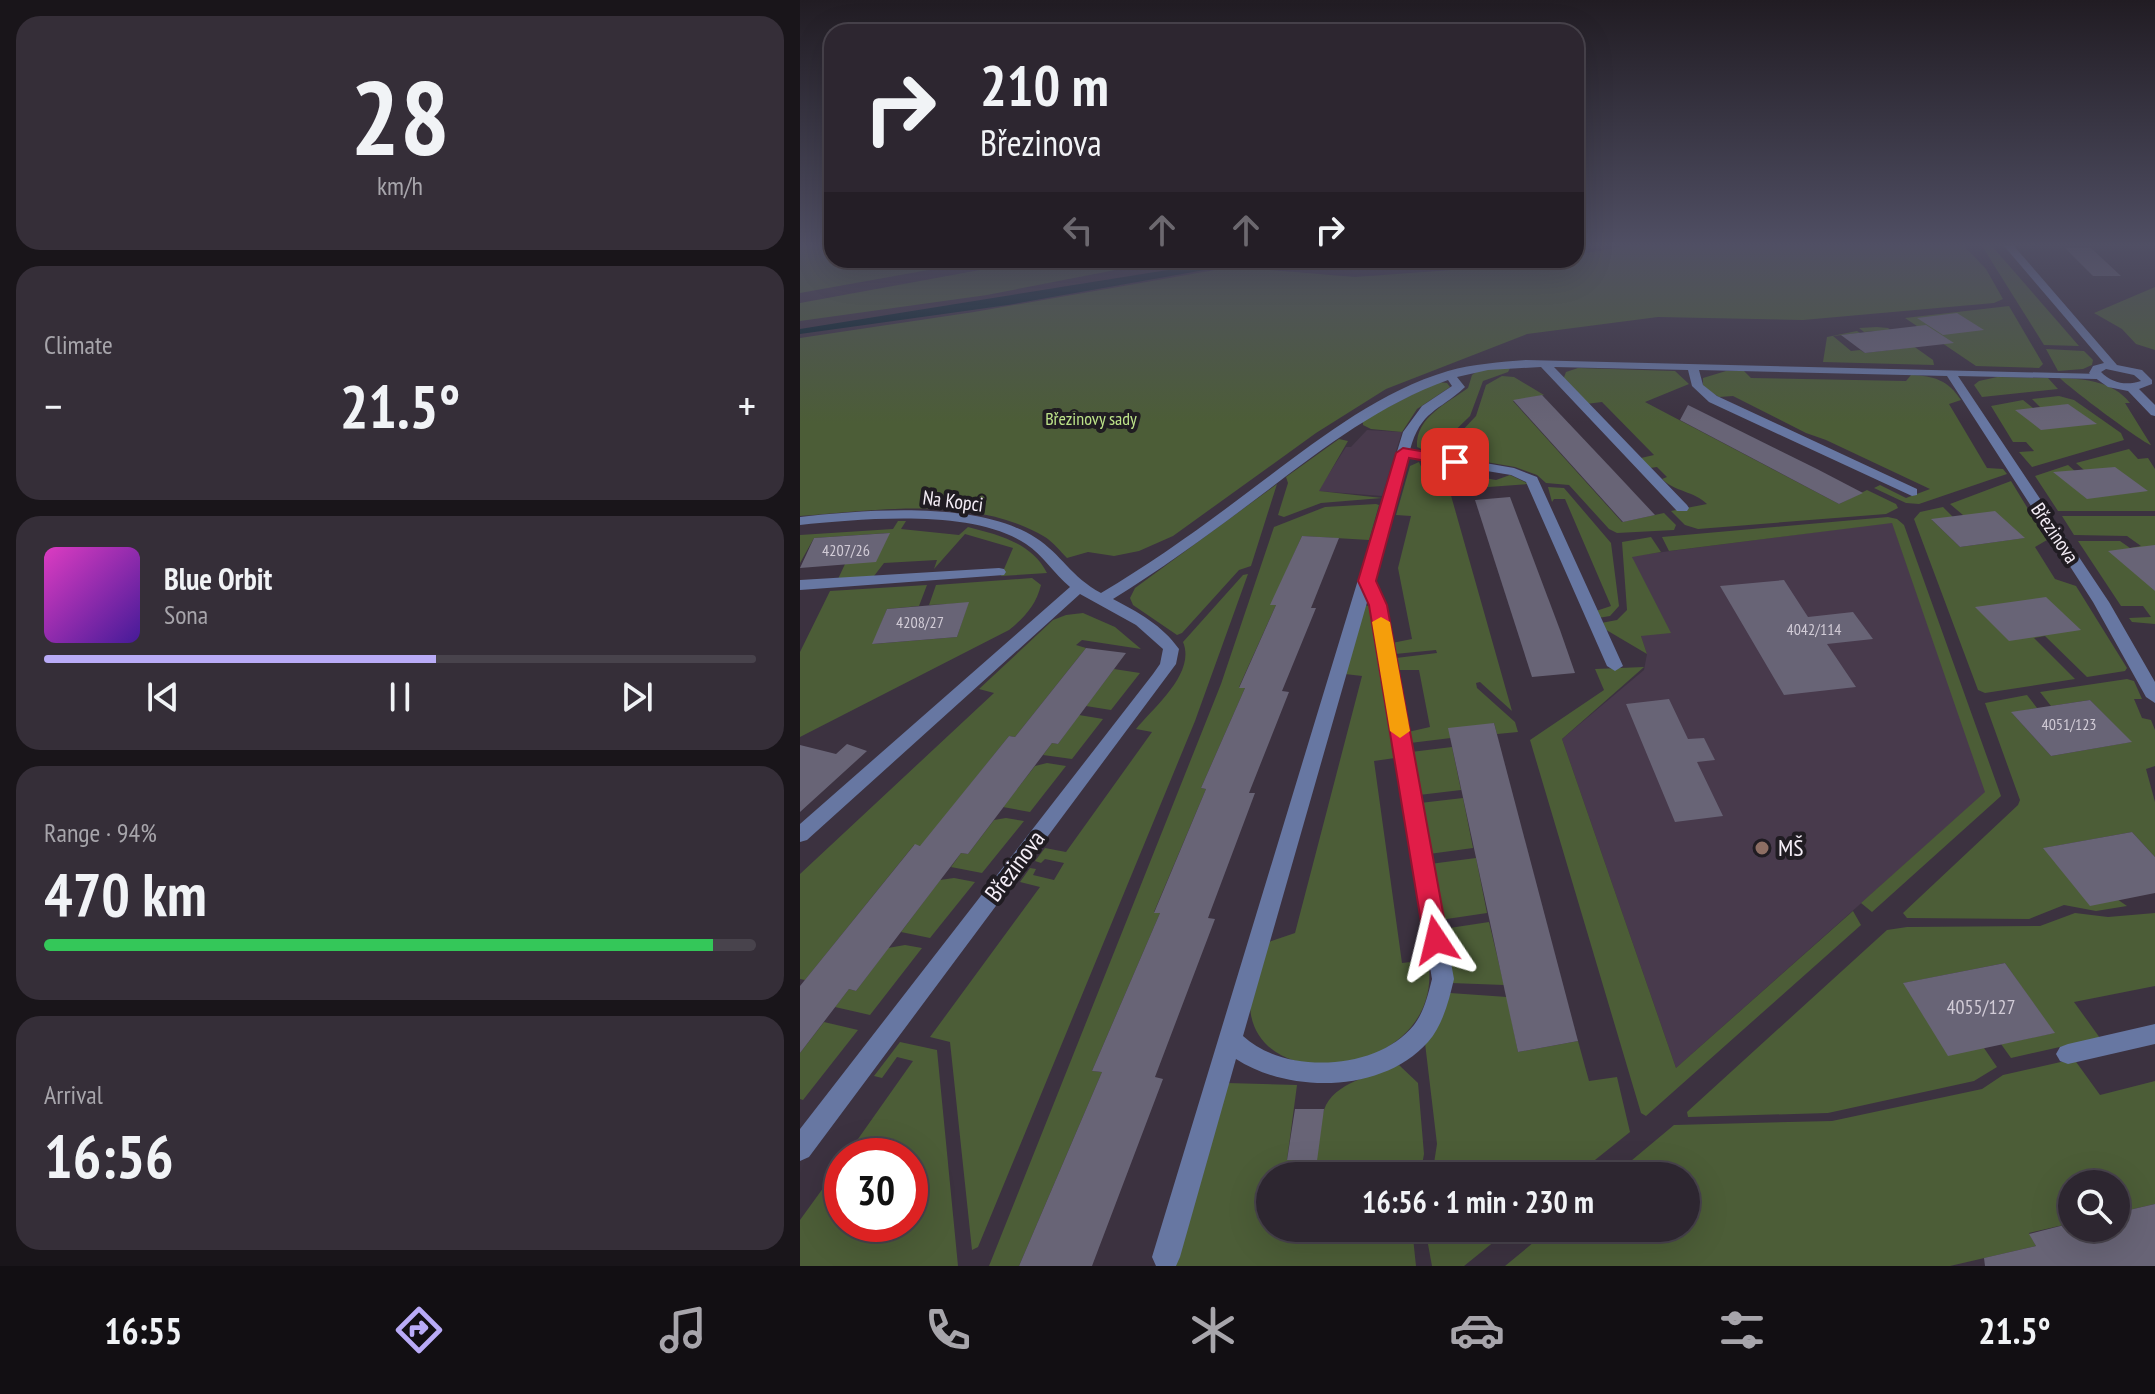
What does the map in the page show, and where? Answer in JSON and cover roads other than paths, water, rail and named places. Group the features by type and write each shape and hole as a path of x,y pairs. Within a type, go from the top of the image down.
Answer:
{"street":[{"path":"2060,305 2112,366"},
{"path":"1102,599 1156,566 1362,414 1449,374 1492,365 1545,364 2096,376 2111,384 2131,387 2146,384 2151,377 2112,366 2097,368 2096,376"},
{"path":"1545,364 1682,508"},
{"path":"1692,366 1698,386 1713,399 1912,492"},
{"name":"Březinova","path":"1950,372 2101,602 2155,697"},
{"path":"1166,1257 1409,432 1418,417 1459,387 1449,374"},
{"path":"2131,387 2155,412"},
{"path":"1403,453 1514,472 1532,480 1615,666"},
{"name":"Na Kopci","path":"800,521 933,516 997,527 1029,539 1062,575 1079,588"},
{"path":"800,585 999,572"},
{"path":"1230,1039 1249,1055 1274,1066 1311,1072 1348,1070 1377,1063 1401,1051 1421,1034 1434,1014 1443,979 1378,605 1367,581"},
{"path":"800,835 1079,588"},
{"name":"Březinova","path":"800,1149 1168,664 1171,649 1163,637 1145,622 1079,588"},
{"path":"2068,1054 2155,1034"}],"water":[{"path":"949,305 1007,305 800,334 800,329"}],"place":[{"name":"MŠ","path":"1762,848"}],"park label":[{"name":"Březinovy sady","path":"1091,419"}]}
